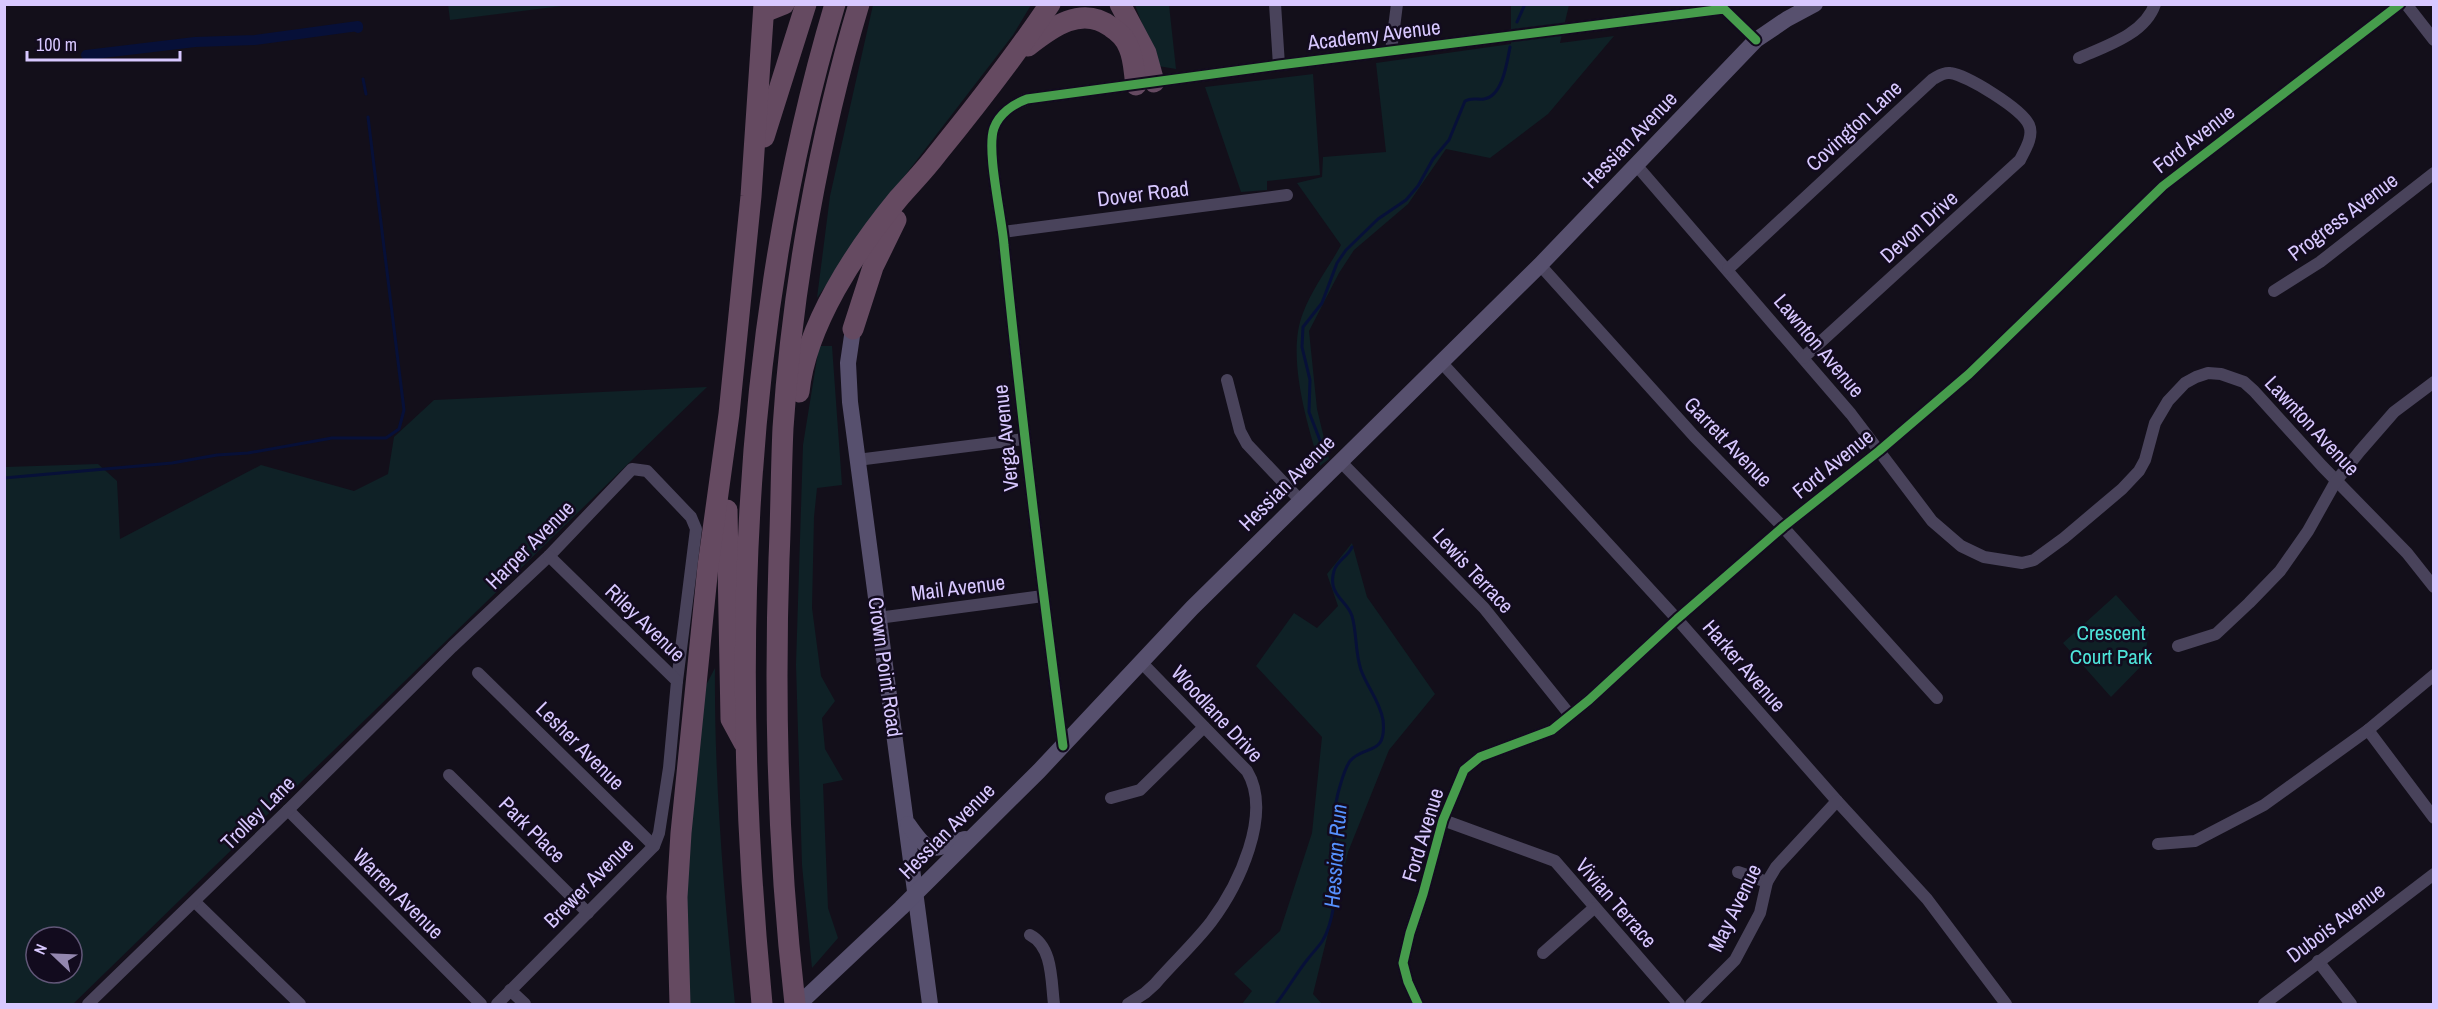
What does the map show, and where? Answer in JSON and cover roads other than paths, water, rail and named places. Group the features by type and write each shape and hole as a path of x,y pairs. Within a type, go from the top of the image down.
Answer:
{"highway":[{"path":"680,1005 677,931 679,860 708,567 729,414 751,196 764,8 784,4"},
{"path":"751,196 768,122 806,4"},
{"path":"762,1005 749,840 746,746 748,573 761,389 790,190 819,62 835,4"},
{"path":"797,1005 785,902 777,696 783,427 805,249 822,155 859,4"},
{"path":"781,510 790,490 800,385 816,330 862,248 898,199 936,156 1050,4"},
{"path":"1120,4 1146,53 1145,83"},
{"path":"1009,61 1055,26 1074,19 1092,18 1109,25 1126,42 1145,83"},
{"path":"853,329 885,240 936,156"},
{"path":"729,414 726,542 731,719 746,746"}],"main road":[{"name":"Hessian Avenue","path":"797,1005 916,894 972,838 1300,500 1540,265 1756,40 1815,4"},
{"name":"Crown Point Road","path":"853,329 848,377 857,460 930,1005"},
{"path":"907,823 924,845 932,849 944,848 963,839 972,838"}],"street":[{"path":"1275,4 1279,65"},
{"path":"1391,51 1397,4"},
{"path":"2079,58 2109,45 2143,25 2155,4"},
{"name":"Ford Avenue","path":"1418,1005 1403,963 1443,820 1464,770 1491,752 1552,730 1784,527 1879,451 1969,374 2163,186 2400,4"},
{"path":"2406,4 2433,40"},
{"name":"Academy Avenue","path":"995,126 1012,106 1027,99 1724,9 1756,40"},
{"name":"Covington Lane","path":"1728,269 1942,74 1960,76 2019,113"},
{"name":"Devon Drive","path":"1803,358 2020,160 2030,138 2030,126 2019,113"},
{"name":"Verga Avenue","path":"995,126 992,144 1024,439 1063,746"},
{"name":"Lawnton Avenue","path":"1637,166 1851,414 1932,521 1951,539 1984,557 2022,563 2044,554 2131,480 2145,460 2155,423 2176,392 2196,376 2221,374 2244,382 2407,553 2433,587"},
{"name":"Progress Avenue","path":"2274,291 2320,262 2433,173"},
{"name":"Dover Road","path":"1003,232 1287,195"},
{"name":"Garrett Avenue","path":"1540,265 1694,436 1784,527 1937,698"},
{"name":"Harker Avenue","path":"1441,362 1677,619 1837,801 1927,899 2006,1005"},
{"path":"1227,380 1240,431 1247,444 1300,500"},
{"path":"2178,646 2216,634 2280,572 2308,531 2336,481 2394,412 2433,382"},
{"path":"857,460 1024,439"},
{"name":"Lewis Terrace","path":"1340,461 1484,608 1570,715"},
{"name":"Harper Avenue","path":"452,647 549,556 632,469 647,471 691,517 696,529 677,681"},
{"name":"Riley Avenue","path":"549,556 677,681 669,768"},
{"name":"Mail Avenue","path":"878,618 1043,596"},
{"name":"Trolley Lane","path":"88,1005 452,647"},
{"name":"Woodlane Drive","path":"1128,1005 1145,993 1210,923 1230,889 1255,830 1257,804 1250,775 1238,760 1141,662"},
{"name":"Lesher Avenue","path":"478,673 654,846"},
{"path":"2158,844 2195,842 2264,805 2368,730 2433,675"},
{"path":"1111,798 1140,790 1204,727"},
{"path":"2368,730 2433,818"},
{"name":"Brewer Avenue","path":"496,1005 654,846 659,833 669,768"},
{"name":"Park Place","path":"449,775 588,913"},
{"name":"May Avenue","path":"1691,1005 1735,960 1760,913 1767,882 1798,842 1837,801"},
{"name":"Warren Avenue","path":"288,810 481,1005"},
{"name":"Vivian Terrace","path":"1443,820 1555,861 1680,1005"},
{"path":"1738,872 1767,882"},
{"name":"Dubois Avenue","path":"2264,1005 2433,874"},
{"path":"195,902 300,1005"},
{"path":"1543,953 1594,908"},
{"path":"1030,935 1041,942 1046,950 1054,1005"},
{"path":"2318,961 2351,1005"},
{"path":"510,990 525,1005"}],"waterway":[{"name":"Hessian Run","path":"1517,22 1525,4"},
{"path":"86,55 195,42 255,40 358,26 358,28"},
{"name":"Hessian Run","path":"1326,456 1309,412 1310,380 1302,347 1303,327 1322,303 1337,263 1346,250 1378,219 1406,200 1418,186 1433,159 1449,140 1465,101 1484,99 1496,92 1503,78 1510,47"},
{"path":"363,79 366,94"},
{"path":"4,478 172,463 217,455 248,453 332,438 386,438 399,429 404,410 368,117"},
{"name":"Hessian Run","path":"1276,1004 1322,941 1329,926 1335,891 1334,821 1345,770 1356,756 1374,748 1382,740 1383,720 1359,663 1352,616 1333,586 1335,567 1352,547"}],"park label":[{"name":"Crescent Court Park","path":"2111,645"}]}
